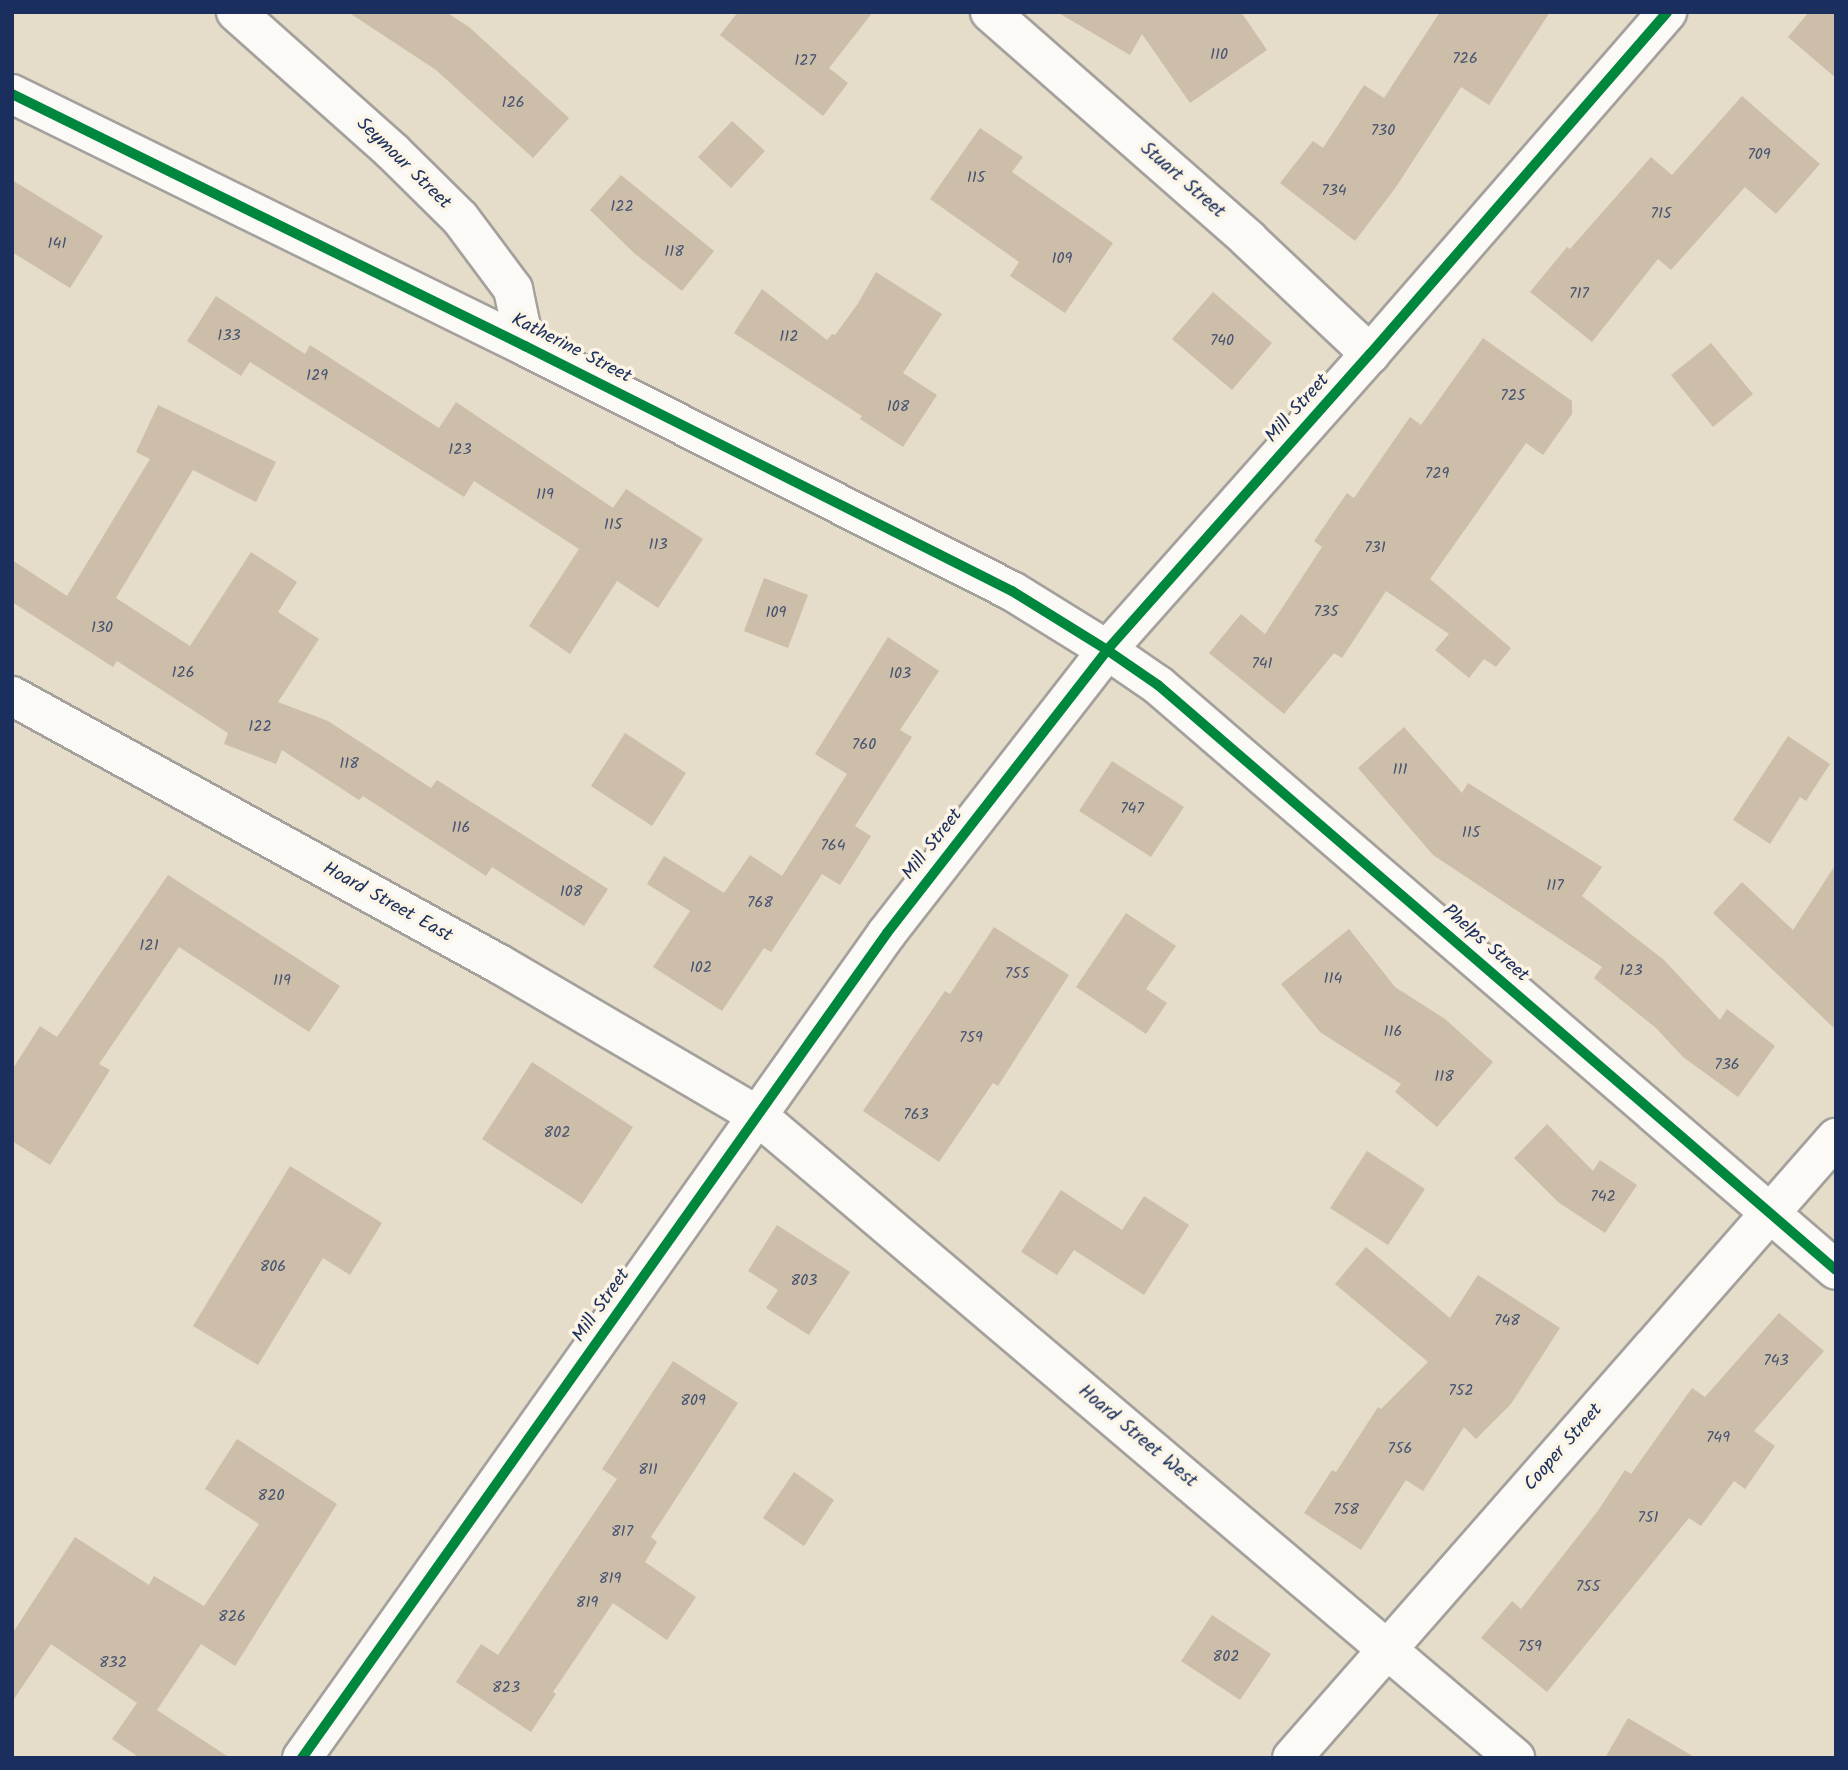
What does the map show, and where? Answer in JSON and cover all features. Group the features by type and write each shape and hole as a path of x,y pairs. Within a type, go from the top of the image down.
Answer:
{"main road":[{"name":"Seymour Street","path":"236,12 392,151 460,218 513,289 525,346"},
{"name":"Stuart Street","path":"990,12 1248,239 1370,354"},
{"name":"Mill Street","path":"302,1758 887,933 1107,650 1370,354 1667,12"},
{"name":"Katherine Street","path":"12,94 525,346 1012,591 1107,650"},
{"name":"Phelps Street","path":"1107,650 1158,685 1836,1269"},
{"name":"Hoard Street East","path":"12,696 501,965 758,1116"},
{"name":"Hoard Street West","path":"758,1116 1515,1758"},
{"name":"Cooper Street","path":"1292,1758 1836,1138"}],"building":[{"path":"348,12 446,12 469,27 569,118 533,158 436,70"},
{"path":"738,12 873,12 829,68 848,83 823,116 720,35"},
{"path":"1057,12 1241,12 1267,50 1190,103 1142,34 1130,55"},
{"path":"1440,12 1550,12 1489,105 1461,87 1396,187 1355,241 1280,183 1313,141 1323,148 1364,85 1384,98"},
{"path":"1809,12 1836,12 1836,78 1788,37"},
{"path":"1742,96 1820,164 1776,214 1745,187 1671,270 1658,259 1592,342 1530,292 1567,247 1570,249 1651,157 1672,175"},
{"path":"732,121 765,151 731,188 698,157"},
{"path":"980,128 1023,157 1012,172 1113,243 1065,313 1010,276 1019,262 930,199"},
{"path":"621,175 714,251 682,291 634,253 590,210"},
{"path":"12,180 103,236 70,288 12,252"},
{"path":"876,272 942,314 903,373 937,395 903,447 860,419 862,416 734,333 762,289 827,340 832,334 835,335 857,305"},
{"path":"1213,292 1272,343 1232,390 1172,339"},
{"path":"216,296 305,354 310,345 439,428 456,402 613,508 626,489 703,539 658,608 617,581 570,654 529,626 579,549 474,481 464,497 250,362 241,376 187,341"},
{"path":"1483,338 1572,401 1572,414 1543,455 1526,443 1430,579 1511,648 1496,667 1484,659 1469,678 1435,650 1449,634 1386,591 1342,658 1334,653 1284,714 1209,653 1241,614 1265,634 1322,547 1314,541 1347,493 1354,498 1410,417 1421,425"},
{"path":"1711,343 1753,394 1713,427 1671,375"},
{"path":"158,405 276,462 256,502 193,470 116,598 190,646 251,552 297,582 278,612 319,639 278,702 328,721 431,788 437,780 608,889 584,926 492,867 486,876 363,796 359,800 282,750 276,764 224,744 228,733 117,661 113,667 12,602 12,560 67,596 150,459 136,452"},
{"path":"764,578 808,595 788,648 744,631"},
{"path":"888,637 939,671 900,730 912,737 855,826 871,836 840,885 822,874 771,952 764,948 722,1011 653,967 690,911 647,884 664,856 724,893 750,855 782,876 847,774 815,754"},
{"path":"1404,727 1462,793 1468,783 1602,867 1582,896 1664,960 1720,1020 1727,1009 1775,1046 1738,1097 1683,1057 1656,1028 1594,978 1602,967 1433,855 1358,768"},
{"path":"625,733 686,773 652,826 591,786"},
{"path":"1788,736 1830,764 1806,801 1800,797 1770,844 1733,820"},
{"path":"1112,761 1184,807 1151,857 1079,811"},
{"path":"1836,864 1836,1030 1713,913 1742,882 1793,930"},
{"path":"168,875 340,986 309,1032 179,947 99,1064 110,1070 50,1165 12,1141 12,1070 40,1026 57,1037"},
{"path":"1126,913 1176,946 1146,989 1167,1003 1146,1034 1076,987"},
{"path":"994,927 1069,975 998,1086 993,1083 939,1162 863,1111 945,991 950,994"},
{"path":"1349,929 1395,987 1445,1019 1493,1062 1437,1127 1395,1092 1401,1084 1320,1032 1281,984"},
{"path":"532,1062 633,1127 582,1204 482,1139"},
{"path":"1547,1124 1593,1171 1600,1160 1637,1185 1605,1233 1558,1202 1514,1158"},
{"path":"1367,1151 1425,1189 1388,1245 1330,1208"},
{"path":"290,1166 382,1223 350,1275 323,1258 258,1365 193,1326"},
{"path":"1061,1190 1122,1230 1144,1196 1189,1225 1144,1295 1074,1250 1057,1275 1021,1252"},
{"path":"777,1225 850,1272 809,1335 766,1308 778,1290 748,1271"},
{"path":"1366,1247 1450,1318 1478,1275 1560,1328 1511,1404 1476,1439 1464,1427 1423,1491 1406,1480 1361,1550 1304,1513 1332,1470 1336,1472 1378,1407 1381,1409 1428,1362 1335,1284"},
{"path":"1779,1313 1824,1351 1754,1431 1775,1446 1745,1489 1734,1481 1701,1526 1689,1518 1547,1692 1481,1638 1512,1601 1521,1609 1597,1512 1625,1470 1631,1474 1692,1388 1705,1397"},
{"path":"673,1361 738,1403 651,1537 657,1542 645,1562 696,1597 667,1640 613,1603 553,1692 556,1694 531,1732 456,1682 481,1644 498,1655 617,1479 602,1469"},
{"path":"237,1439 337,1504 235,1666 201,1644 157,1710 230,1758 140,1758 112,1739 137,1703 51,1644 12,1702 12,1634 75,1537 149,1585 154,1576 204,1606 259,1524 205,1489"},
{"path":"794,1472 834,1500 804,1546 763,1518"},
{"path":"1212,1615 1271,1654 1240,1700 1181,1661"},
{"path":"1628,1718 1696,1758 1605,1758"}],"cycle path":[{"path":"302,1758 887,933 1107,650 1370,354 1667,12"},
{"path":"12,94 525,346 1012,591 1107,650 1158,685 1836,1270"}]}
